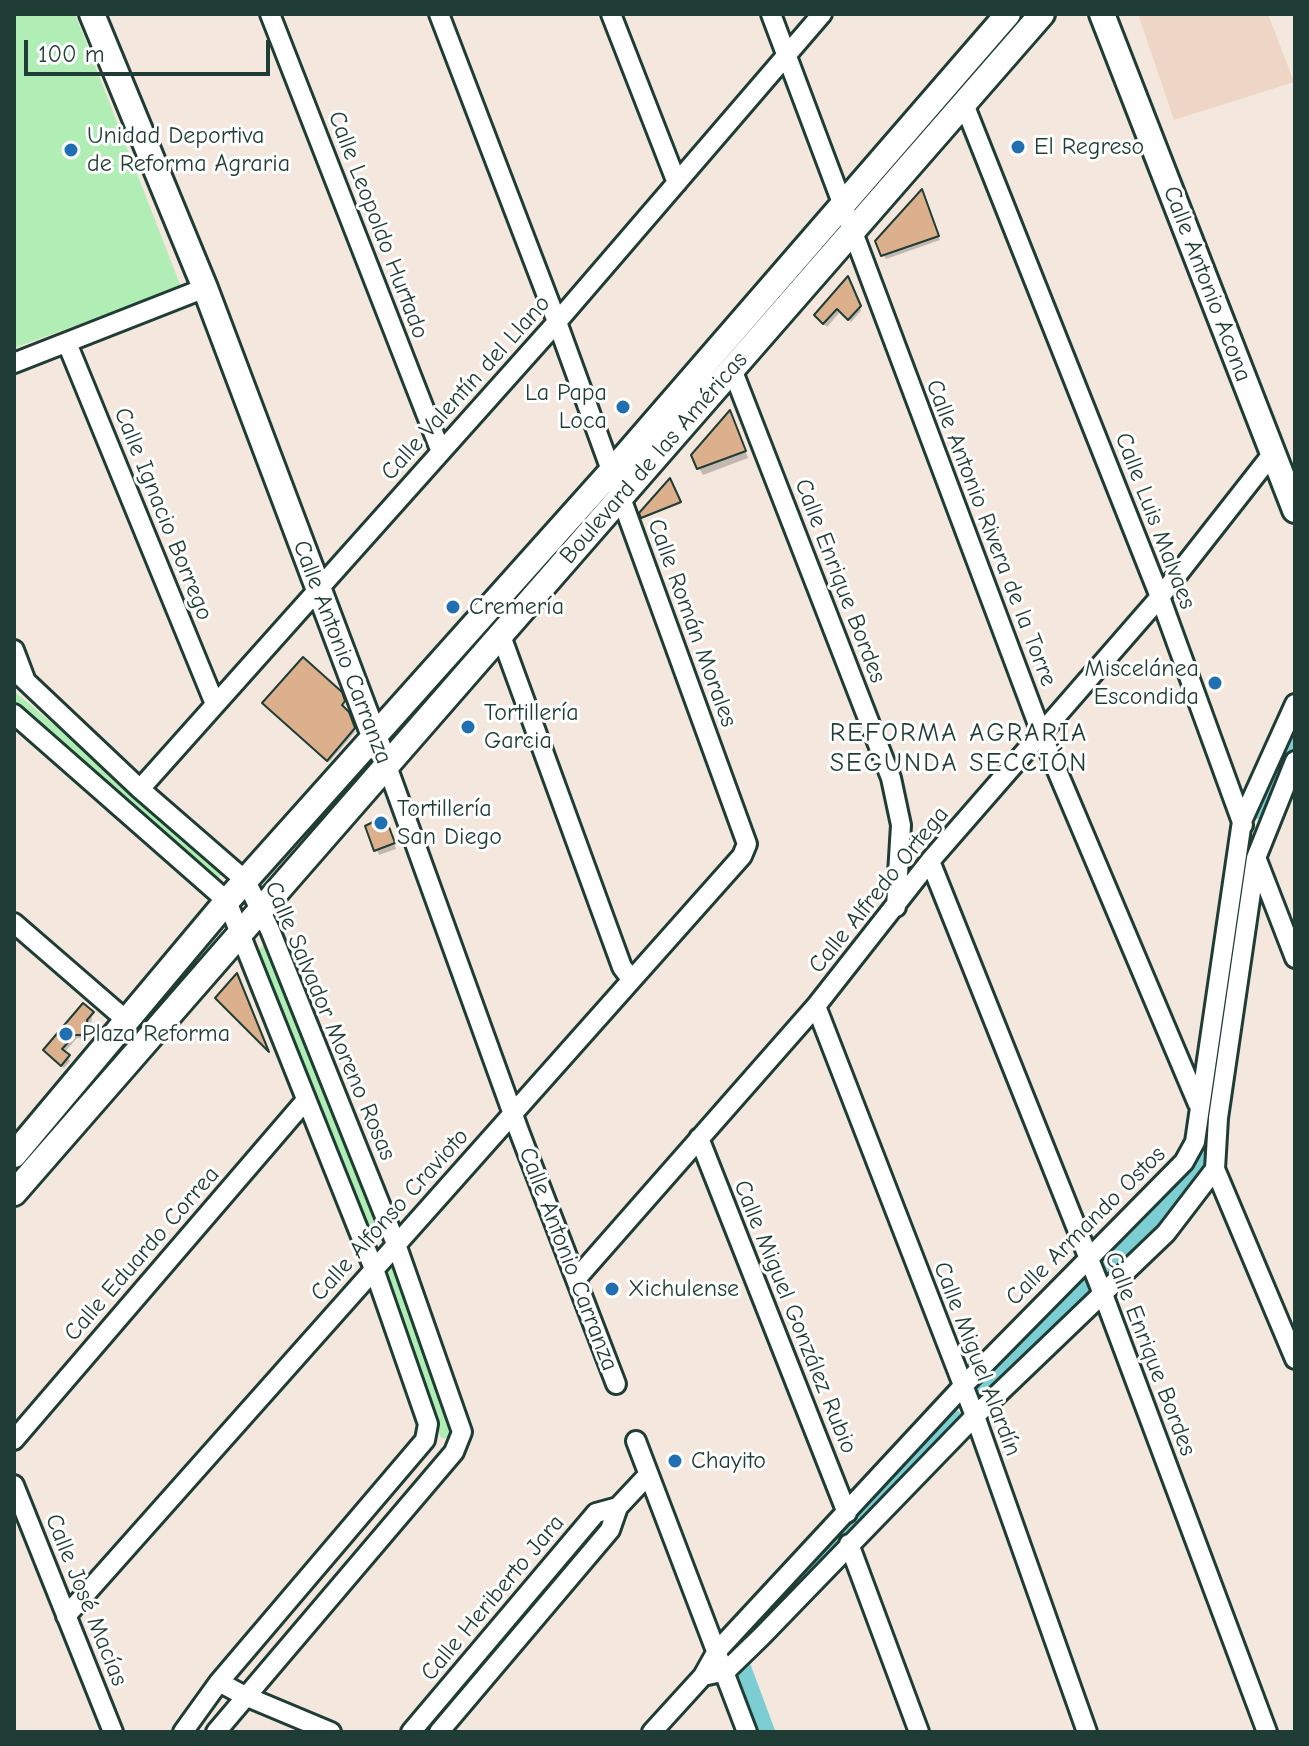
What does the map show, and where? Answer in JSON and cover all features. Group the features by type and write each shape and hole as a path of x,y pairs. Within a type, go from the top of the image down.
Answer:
{"main road":[{"name":"Calle Antonio Carranza","path":"92,14 205,288 316,589 387,766"},
{"name":"Boulevard de las Américas","path":"18,1144 227,901 610,472 1008,14"},
{"name":"Boulevard de las Américas","path":"14,1193 1042,14"},
{"name":"Calle Antonio Acona","path":"1102,14 1295,510"}],"street":[{"name":"Calle Leopoldo Hurtado","path":"270,14 441,452"},
{"name":"Calle Román Morales","path":"439,14 557,322 747,844"},
{"path":"611,14 677,183"},
{"name":"Calle Antonio Rivera de la Torre","path":"771,14 1042,735 1199,1107"},
{"name":"Calle Valentín del Llano","path":"140,789 557,322 822,14"},
{"name":"Calle Luis Malvaes","path":"964,104 1160,597 1295,958"},
{"path":"14,363 205,288"},
{"name":"Calle Ignacio Borrego","path":"67,343 215,704"},
{"name":"Calle Enrique Bordes","path":"732,369 891,778 901,825 896,907"},
{"name":"Calle Alfredo Ortega","path":"576,1279 816,1006 930,861 1160,597 1273,453"},
{"path":"500,633 622,967 631,979"},
{"path":"14,650 19,675"},
{"name":"Calle Salvador Moreno Rosas","path":"19,675 140,789 246,881 260,908 396,1244 462,1432 462,1440 440,1467 216,1732"},
{"name":"Calle Armando Ostos","path":"652,1732 703,1676 717,1651 963,1386 1184,1162 1195,1142 1242,821 1295,704"},
{"name":"Calle Salvador Moreno Rosas","path":"14,714 227,901 374,1269 428,1424 425,1440 219,1682 183,1732"},
{"path":"1295,761 1256,858 1218,1118 1215,1169 1295,1359"},
{"name":"Calle Antonio Carranza","path":"387,766 616,1384"},
{"name":"Calle Alfonso Cravioto","path":"66,1616 742,856 747,844"},
{"name":"Calle Enrique Bordes","path":"930,861 1103,1294 1267,1732"},
{"path":"1227,917 1247,919"},
{"path":"14,923 126,1020"},
{"name":"Calle Miguel Alardín","path":"816,1006 975,1416 1087,1732"},
{"name":"Calle Eduardo Correa","path":"14,1440 306,1100"},
{"name":"Calle Miguel González Rubio","path":"699,1138 847,1513"},
{"path":"703,1676 726,1671 975,1416 1166,1233 1215,1169"},
{"path":"636,1441 747,1732"},
{"path":"417,1450 440,1467"},
{"name":"Calle Heriberto Jara","path":"439,1732 610,1530 618,1507 648,1475"},
{"name":"Calle José Macías","path":"14,1485 113,1732"},
{"name":"Calle Heriberto Jara","path":"411,1732 596,1513 618,1507"},
{"path":"849,1544 919,1732"},
{"path":"219,1682 331,1732"}],"shaded area":[{"path":"1138,14 1268,14 1294,82 1174,120"}],"green space":[{"name":"Unidad Deportiva de Reforma Agraria","path":"14,14 75,14 181,287 14,348"},
{"path":"14,691 225,870 216,881 14,704"},
{"path":"267,941 381,1237 370,1249 255,955"},
{"path":"390,1259 456,1439 441,1438 378,1270"}],"building":[{"path":"922,189 939,236 881,256 875,241"},
{"path":"848,276 861,306 848,320 837,309 823,324 814,315"},
{"path":"730,410 746,451 697,469 691,455"},
{"path":"670,478 681,502 641,518 639,513"},
{"path":"303,657 342,692 345,701 342,705 349,712 355,728 327,761 262,703"},
{"path":"385,816 395,843 374,851 365,826"},
{"path":"237,973 269,1052 215,998"},
{"name":"Plaza Reforma","path":"83,1003 94,1012 87,1020 89,1035 75,1035 62,1049 70,1055 61,1066 43,1050"}],"waterway":[{"path":"1259,810 1295,733"},
{"path":"982,1389 1179,1192 1204,1147 1218,1045"},
{"path":"766,1732 734,1646 953,1418"}],"place":[{"name":"El Regreso","path":"1018,147"},
{"name":"Unidad Deportiva de Reforma Agraria","path":"71,150"},
{"name":"La Papa Loca","path":"623,407"},
{"name":"Cremería","path":"453,607"},
{"name":"Miscelánea Escondida","path":"1215,683"},
{"name":"Tortillería Garcia","path":"468,727"},
{"name":"Tortillería San Diego","path":"381,823"},
{"name":"Plaza Reforma","path":"66,1034"},
{"name":"Xichulense","path":"612,1289"},
{"name":"Chayito","path":"675,1461"}],"district":[{"name":"REFORMA AGRARIA SEGUNDA SECCIÓN","path":"959,749"}]}
